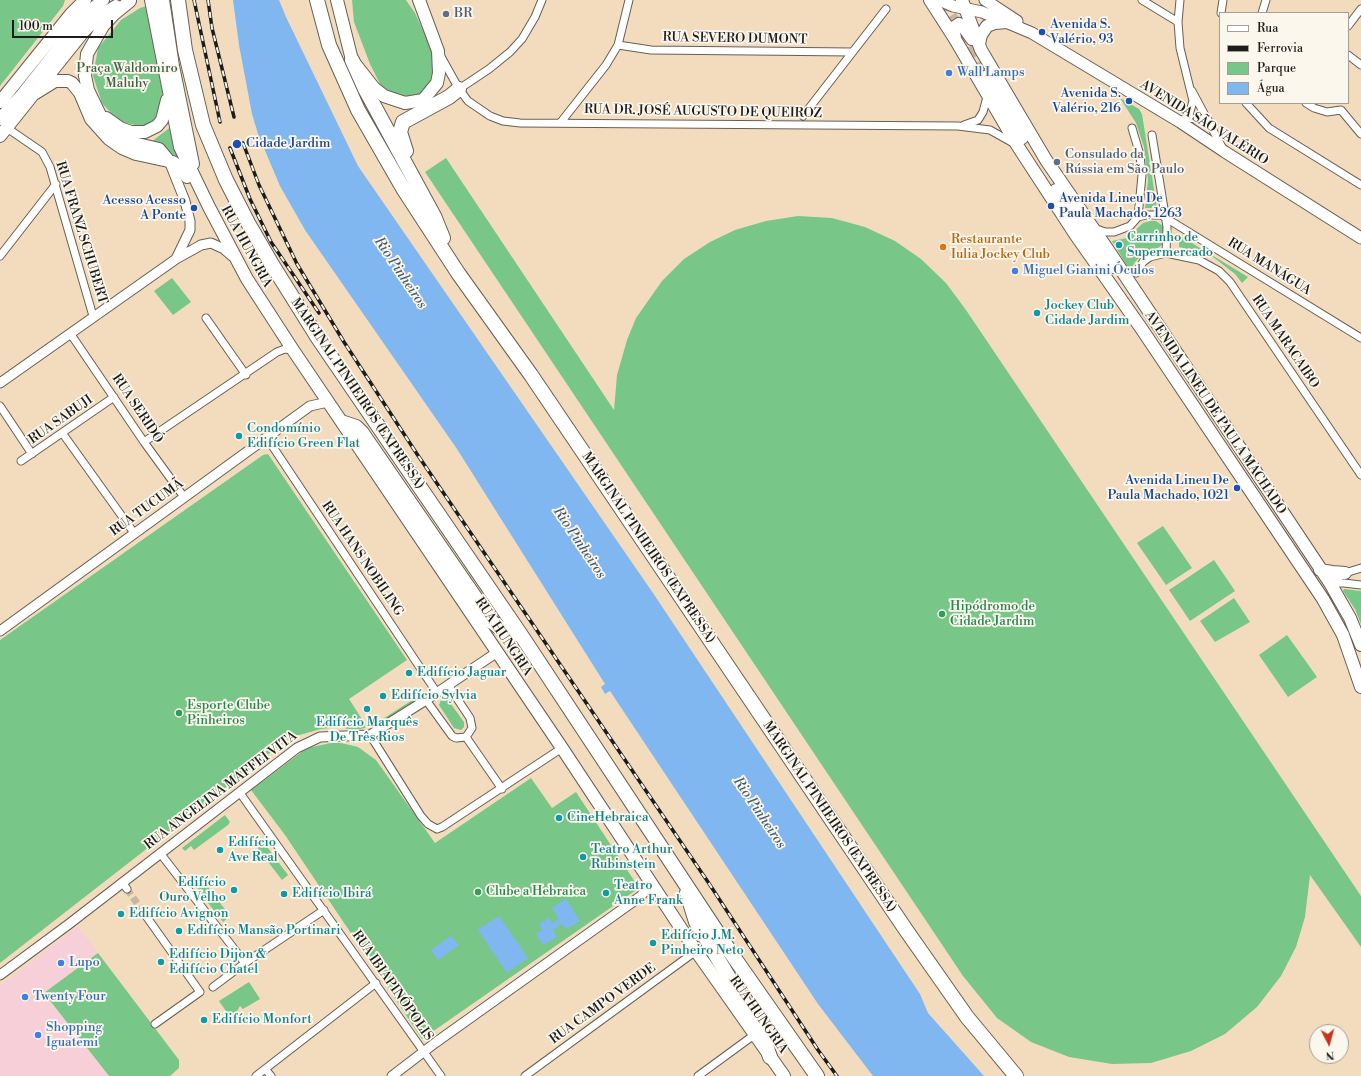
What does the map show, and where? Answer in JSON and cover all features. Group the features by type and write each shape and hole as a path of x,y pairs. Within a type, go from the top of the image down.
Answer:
{"highway":[{"path":"1,100 74,15 75,0"},
{"path":"0,111 86,0"},
{"path":"2,128 22,95 85,15 103,0"},
{"path":"2,128 73,40 108,10 132,0"},
{"path":"132,0 114,14 103,26 87,54 85,76 88,90 104,122 114,134 125,141 159,149 169,161"},
{"path":"151,0 167,89 180,147 188,167 196,179 209,207"},
{"path":"163,0 173,66 196,179"},
{"name":"MARGINAL PINHEIROS (EXPRESSA)","path":"178,0 187,58 203,125 214,154 248,223 318,338 521,635 682,880 817,1076"},
{"name":"MARGINAL PINHEIROS (EXPRESSA)","path":"317,0 328,45 358,110 404,190 458,274 531,375 906,930 967,1017 1016,1076"},
{"path":"337,0 352,60 365,90 434,216 458,274"},
{"name":"AVENIDA LINEU DE PAULA MACHADO","path":"930,0 955,39 987,97 1017,145 1323,599 1343,635 1361,686"},
{"path":"422,1 438,51 439,73 437,83 432,91 423,100"},
{"name":"AVENIDA LINEU DE PAULA MACHADO","path":"965,5 980,47 1046,160 1143,301 1330,583 1350,618 1361,645"},
{"path":"980,47 981,35 987,26 995,23 1007,22"},
{"path":"955,39 954,26 959,24 966,29 980,47"},
{"path":"2,128 34,94 84,31"},
{"path":"352,60 374,88 384,96 405,103 423,100 444,91 459,89"},
{"path":"983,73 1044,172 1097,250 1143,301"},
{"path":"34,94 55,82 68,81 75,86 80,93 91,119 109,139 122,148 136,154 169,161 178,165 209,207"},
{"path":"98,111 120,128 138,133 145,132 157,126 162,120 167,106 167,89"},
{"path":"419,189 401,138 401,126 407,119 448,97 459,89"},
{"name":"RUA HUNGRIA","path":"209,207 261,302 328,402 344,423 496,653 562,748 658,895 784,1076"},
{"path":"1097,250 1113,289"},
{"path":"344,423 356,427 362,433 492,622 504,631 521,635"},
{"path":"1320,570 1346,573"},
{"path":"1323,599 1326,589 1330,583"},
{"path":"1343,635 1354,648 1361,652"},
{"path":"682,880 696,922 759,1028 770,1057"}],"main road":[{"name":"AVENIDA SÃO VALÉRIO","path":"939,0 965,5 1032,33 1183,120 1225,152 1361,238"},
{"name":"AVENIDA SÃO VALÉRIO","path":"985,0 1016,20 1032,33"}],"street":[{"path":"459,89 489,69 510,52 522,39 535,17 542,0"},
{"path":"561,122 602,70 618,45 629,0"},
{"path":"1142,0 1178,22"},
{"path":"1180,0 1178,22 1180,48 1190,88 1192,107 1183,120"},
{"path":"1221,12 1223,0"},
{"path":"1262,12 1266,0"},
{"path":"1349,24 1352,18 1361,9"},
{"path":"803,116 886,10"},
{"name":"RUA SEVERO DUMONT","path":"618,45 651,50 852,52"},
{"name":"RUA DR. JOSÉ AUGUSTO DE QUEIROZ","path":"438,51 459,89 468,100 481,110 503,121 520,123 561,122 958,126"},
{"path":"1349,56 1361,65"},
{"path":"1190,88 1225,152"},
{"path":"958,126 978,120 987,97"},
{"path":"1247,104 1269,128 1361,184"},
{"path":"1308,104 1314,108 1328,112 1341,110"},
{"path":"1338,104 1341,110 1361,134"},
{"path":"1183,120 1208,120"},
{"path":"958,126 990,130 1017,145"},
{"name":"RUA FRANZ SCHUBERT","path":"2,128 42,152 56,184 93,316"},
{"path":"1093,227 1105,232 1114,232 1130,226 1138,217 1142,175 1140,155 1132,128"},
{"path":"1136,273 1143,262 1150,257 1166,253 1168,234 1152,135"},
{"path":"169,161 185,201 190,221 190,230 176,259"},
{"path":"0,256 56,184"},
{"path":"1138,217 1156,214 1165,217"},
{"name":"RUA MANÁGUA","path":"1165,217 1361,338"},
{"path":"0,383 93,316 176,259 201,245 211,243 224,249 239,262"},
{"name":"RUA MARACAIBO","path":"1166,253 1199,260 1219,271 1230,282 1361,475"},
{"path":"206,318 246,375"},
{"name":"RUA SERIDÓ","path":"70,333 144,442 184,497"},
{"path":"144,442 246,375 281,350 293,350"},
{"path":"310,406 318,387"},
{"name":"RUA SABUJI","path":"21,461 63,434 114,397"},
{"name":"RUA TUCUMÃ","path":"0,630 310,406 328,402"},
{"path":"0,406 32,454"},
{"path":"63,434 134,533"},
{"name":"RUA HANS NOBILING","path":"267,438 437,693"},
{"path":"1330,583 1346,573 1361,568"},
{"path":"1330,583 1344,582 1361,585"},
{"path":"496,653 437,693 370,735 421,816 434,828 442,827 502,789 562,748"},
{"path":"448,685 470,718 472,728 466,737"},
{"path":"426,700 452,736 456,738 466,737"},
{"name":"RUA ANGELINA MAFFEI VITA","path":"0,976 70,924 125,886 160,853 240,793 280,760 309,741 332,736 370,735"},
{"path":"466,737 502,789"},
{"name":"RUA IBIAPINÓPOLIS","path":"240,793 442,1076"},
{"path":"160,853 245,963"},
{"path":"392,1076 424,1051 641,896 651,884"},
{"path":"641,896 658,895"},
{"path":"214,988 245,963 324,910"},
{"path":"146,916 200,992 155,1024"},
{"name":"RUA CAMPO VERDE","path":"525,1076 696,951"},
{"path":"256,1076 376,983"},
{"path":"698,1076 754,1035"},
{"path":"265,1069 271,1076"}],"shaded area":[{"name":"Shopping Iguatemi","path":"78,926 98,953 44,993 108,1076 0,1076 0,986"}],"green space":[{"path":"0,0 65,0 63,6 0,86"},
{"path":"352,0 406,0 415,13 434,54 436,75 420,96 411,100 393,97 381,86 370,64 354,22"},
{"name":"Praça Waldomiro Maluhy","path":"147,6 164,102 159,119 144,127 118,121 102,103 93,76 98,48 121,20 140,8"},
{"path":"1120,98 1139,109 1142,114 1157,208 1145,208 1148,180 1144,147 1136,123"},
{"path":"172,126 183,161 151,142"},
{"path":"446,158 614,410 617,375 627,340 636,318 662,281 684,259 710,242 735,230 766,221 798,216 832,218 865,227 895,241 921,259 946,283 966,310 1361,896 1361,947 1310,875 1305,917 1296,947 1281,976 1257,1007 1225,1034 1191,1051 1151,1063 1112,1064 1069,1057 1031,1042 997,1018 963,976 425,172"},
{"path":"1156,221 1163,226 1165,230 1164,243 1158,248 1142,255 1135,262 1130,271 1112,241 1127,238 1143,223"},
{"path":"1179,237 1182,237 1248,277 1242,283 1235,274 1213,257 1204,253 1179,247"},
{"path":"172,278 191,302 173,315 154,291"},
{"name":"Esporte Clube Pinheiros","path":"268,454 407,660 349,699 367,727 355,731 341,727 321,729 289,738 0,963 0,640 263,455"},
{"path":"1163,526 1192,568 1166,585 1137,543"},
{"path":"1214,560 1235,591 1190,621 1169,590"},
{"path":"1344,589 1361,591 1361,624 1355,609 1343,591"},
{"path":"1234,598 1250,622 1215,642 1200,621"},
{"path":"1287,635 1317,677 1288,697 1259,655"},
{"path":"423,693 424,695 373,728 372,726"},
{"path":"445,698 464,722 464,727 461,730 454,728 439,705 441,700"},
{"name":"Clube a Hebraica","path":"331,743 341,743 358,747 376,760 435,843 531,778 552,808 576,792 639,888 422,1039 285,835 251,790 307,748"},
{"path":"225,815 230,822 228,825 194,850 191,846 185,851 182,848"},
{"path":"262,840 288,875 282,880 255,845"},
{"path":"205,883 230,916 223,922 197,889"},
{"path":"98,953 179,1060 179,1068 170,1076 109,1076 44,993"},
{"path":"249,982 260,999 243,1009 240,1006 232,1020 219,1001"}],"water":[{"name":"Rio Pinheiros","path":"233,0 279,0 358,166 653,593 920,994 928,1013 984,1076 873,1076 818,1004 610,691 605,694 601,687 605,684 457,449 305,230 280,186 258,134 252,114 239,45"},
{"path":"566,899 580,921 566,929 562,924 553,930 557,937 543,945 536,934 542,930 539,924 549,918 552,923 559,919 552,908"},
{"path":"499,916 528,958 507,973 478,930"},
{"path":"451,936 459,945 438,960 431,950"}],"tunnel":[{"path":"942,0 983,73"},
{"path":"127,889 146,916"}],"railway":[{"path":"194,0 220,122"},
{"path":"208,0 212,28 234,117"},
{"path":"243,143 259,185 297,264 344,342 417,454 708,882 818,1050 837,1076"},
{"path":"230,148 250,199 271,242 319,313"}],"place":[{"name":"BR","path":"446,14"},
{"name":"Avenida S. Valério, 93","path":"1042,32"},
{"name":"Wall Lamps","path":"949,73"},
{"name":"Avenida S. Valério, 216","path":"1129,101"},
{"name":"Cidade Jardim","path":"237,144"},
{"name":"Consulado da Rússia em São Paulo","path":"1057,162"},
{"name":"Avenida Lineu De Paula Machado, 1263","path":"1051,206"},
{"name":"Acesso Acesso A Ponte","path":"194,208"},
{"name":"Carrinho de Supermercado","path":"1119,245"},
{"name":"Restaurante Iulia Jockey Club","path":"943,247"},
{"name":"Miguel Gianini Óculos","path":"1015,271"},
{"name":"Jockey Club Cidade Jardim","path":"1037,313"},
{"name":"Condomínio Edifício Green Flat","path":"239,436"},
{"name":"Avenida Lineu De Paula Machado, 1021","path":"1237,488"},
{"name":"Hipódromo de Cidade Jardim","path":"942,614"},
{"name":"Edifício Jaguar","path":"409,673"},
{"name":"Edifício Sylvia","path":"383,696"},
{"name":"Edifício Marquês De Três Rios","path":"367,709"},
{"name":"Esporte Clube Pinheiros","path":"179,713"},
{"name":"CineHebraica","path":"559,818"},
{"name":"Edifício Ave Real","path":"220,850"},
{"name":"Teatro Arthur Rubinstein","path":"583,857"},
{"name":"Edifício Ouro Velho","path":"234,890"},
{"name":"Clube a Hebraica","path":"478,892"},
{"name":"Teatro Anne Frank","path":"606,893"},
{"name":"Edifício Ibirá","path":"284,894"},
{"name":"Edifício Avignon","path":"121,914"},
{"name":"Edifício Mansão Portinari","path":"179,931"},
{"name":"Edifício J.M. Pinheiro Neto","path":"653,943"},
{"name":"Edifício Dijon & Edifício Chatel","path":"161,962"},
{"name":"Lupo","path":"61,963"},
{"name":"Twenty Four","path":"25,997"},
{"name":"Edifício Monfort","path":"204,1020"},
{"name":"Shopping Iguatemi","path":"38,1035"}]}
